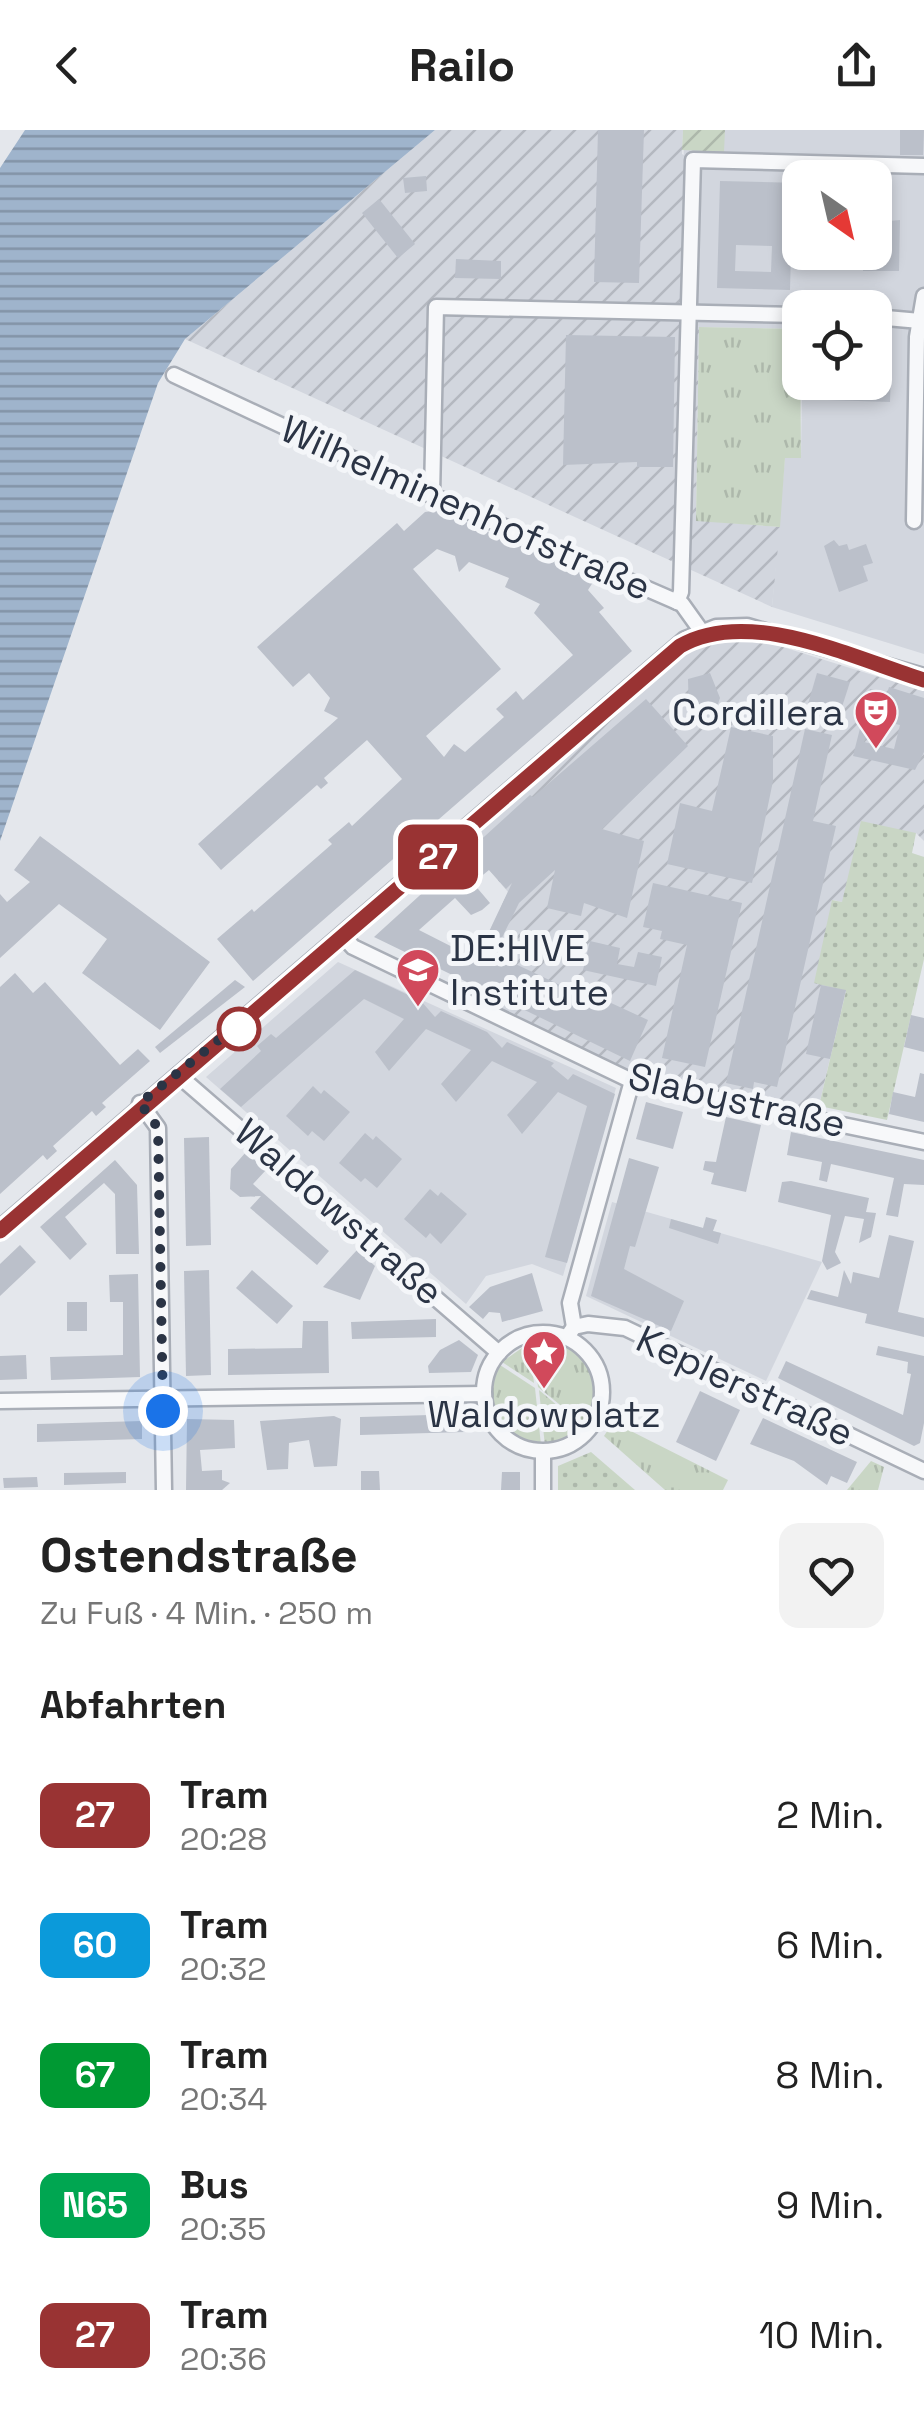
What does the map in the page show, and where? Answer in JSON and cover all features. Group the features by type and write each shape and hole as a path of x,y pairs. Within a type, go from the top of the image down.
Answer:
{"street":[{"path":"677,602 682,592 692,160 924,166"},
{"path":"914,522 924,296"},
{"path":"432,495 436,308 782,315"},
{"path":"892,319 920,321"},
{"name":"Wilhelminenhofstraße","path":"174,375 432,495 677,602 690,610 702,632"},
{"path":"0,1228 140,1103 342,936 668,652 702,632 726,626 758,628 924,676"},
{"name":"Slabystraße","path":"342,936 353,947 632,1081 924,1142"},
{"name":"Waldowstraße","path":"178,1075 498,1353"},
{"path":"570,1332 530,1334 498,1353 488,1371 484,1394 492,1423 514,1444 544,1452 563,1448 581,1438 595,1422 602,1400 601,1378 592,1358 570,1332 570,1302 632,1081"},
{"path":"140,1103 158,1128 164,1490"},
{"name":"Keplerstraße","path":"570,1332 588,1324 625,1328 924,1471"},
{"path":"0,1402 484,1394"},
{"path":"543,1490 544,1452"}],"shaded area":[{"path":"435,130 683,130 682,154 693,160 689,313 699,327 696,520 780,527 772,607 185,339"},
{"path":"683,130 924,130 924,654 772,607 785,457 801,457 802,400 892,400 892,290 782,290 782,329 699,327 689,313"},
{"path":"751,637 924,691 924,841 916,833 842,902 833,900 846,990 818,1110 638,1075 463,989 508,892 465,842 681,654 714,639"},
{"path":"338,962 616,1088 563,1276 532,1264 486,1276 466,1304 206,1077"},
{"path":"612,1202 822,1262 766,1381 586,1296"}],"green space":[{"path":"683,130 725,130 724,152 682,150"},
{"path":"699,327 782,329 782,400 801,400 801,458 785,458 780,527 696,521"},
{"path":"861,821 916,833 912,853 924,857 924,959 887,1120 819,1106 846,991 814,983 832,900 842,902"},
{"path":"552,1341 578,1353 593,1374 596,1399 586,1426 538,1387 533,1342"},
{"path":"529,1343 534,1383 502,1362"},
{"path":"500,1365 535,1388 541,1445 515,1435 498,1416 493,1392"},
{"path":"539,1390 584,1428 564,1442 545,1446"},
{"path":"613,1422 728,1480 723,1490 665,1490 604,1436"},
{"path":"591,1452 635,1490 558,1490 558,1466"},
{"path":"871,1461 884,1467 878,1490 847,1490"}],"water":[{"path":"25,130 435,130 185,339 158,383 0,841 0,168"}],"building":[{"path":"598,130 644,130 639,283 594,282"},
{"path":"900,130 924,130 923,155 900,155"},
{"path":"426,176 427,191 405,193 403,178"},
{"path":"720,181 782,183 782,270 791,270 790,290 717,288","holes":["736,245 772,246 771,272 735,271"]},
{"path":"379,199 415,244 398,258 362,213"},
{"path":"900,220 899,271 863,271 892,270 892,221"},
{"path":"456,259 501,261 501,279 455,278"},
{"path":"566,335 675,337 673,467 637,467 637,462 563,465"},
{"path":"439,510 595,579 588,590 604,608 599,612 632,651 253,981 217,939 252,909 254,912 332,844 328,840 349,822 352,826 402,779 367,740 324,778 328,783 321,789 317,785 221,870 198,844 338,718 324,711 330,698 309,673 293,687 257,647 397,523 404,531 425,512","holes":["437,549 455,556 459,572 469,562 509,578 505,587 540,604 534,613 573,655 523,700 516,691 496,709 504,717 465,752 454,744 444,757 426,736 501,669 413,569"]},
{"path":"834,540 839,546 847,544 849,550 866,544 873,563 863,566 868,581 839,592 824,546"},
{"path":"710,673 720,698 718,704 689,712 688,679"},
{"path":"817,673 850,682 839,716 808,704"},
{"path":"889,687 924,698 924,752 915,770 853,756 870,689 887,694","holes":["873,719 900,725 894,749 864,742"]},
{"path":"646,699 688,746 602,829 644,841 627,918 584,903 581,916 547,908 555,870 519,903 494,954 596,1002 598,997 648,1020 630,1061 374,937 530,795 533,797","holes":["489,870 506,889 512,883 476,959 419,930 455,898 471,915 482,910 490,903 473,883"]},
{"path":"731,727 773,736 773,781 752,883 667,864 680,803 712,811"},
{"path":"805,729 832,735 813,821 836,826 777,1087 754,1082 753,1089 726,1083"},
{"path":"40,836 210,962 160,1030 82,973 107,939 59,904 0,958 0,894 7,902 30,882 14,870"},
{"path":"653,883 742,903 705,1067 662,1058 687,945 660,939 662,931 643,927"},
{"path":"590,941 620,948 617,964 634,967 638,952 662,957 656,986 583,970"},
{"path":"355,970 421,1001 435,1017 441,1011 487,1032 502,1048 507,1042 554,1063 551,1066 568,1080 573,1074 615,1094 567,1263 545,1257 587,1106 558,1092 522,1134 507,1115 537,1082 492,1061 456,1102 441,1084 471,1050 426,1029 389,1071 375,1052 404,1019 364,999 241,1107 220,1089 261,1051 257,1046 271,1034 276,1038"},
{"path":"15,973 33,993 45,982 120,1065 138,1049 150,1061 102,1103 106,1107 96,1116 92,1111 53,1146 57,1151 47,1160 43,1155 0,1194 0,987"},
{"path":"235,980 245,987 160,1053 155,1047"},
{"path":"821,985 846,990 830,1059 806,1054"},
{"path":"911,1015 924,1018 924,1052 904,1047"},
{"path":"920,1073 924,1074 924,1122 889,1114 893,1092 915,1097"},
{"path":"313,1086 321,1094 324,1090 350,1112 324,1141 312,1131 308,1136 286,1116"},
{"path":"646,1102 683,1112 673,1149 636,1139"},
{"path":"726,1117 761,1125 746,1192 711,1184 714,1173 703,1170 705,1161 716,1162"},
{"path":"791,1132 924,1160 924,1185 904,1184 898,1217 886,1215 894,1178 831,1164 827,1182 819,1180 822,1162 787,1155"},
{"path":"365,1133 373,1140 376,1136 402,1159 377,1188 365,1178 361,1182 339,1163"},
{"path":"209,1137 211,1245 186,1246 184,1138"},
{"path":"246,1152 266,1170 253,1184 329,1251 317,1265 250,1208 261,1196 240,1197 230,1189 231,1169"},
{"path":"629,1158 659,1167 635,1247 630,1246 624,1269 684,1301 671,1331 591,1296"},
{"path":"115,1160 137,1185 139,1254 116,1254 115,1194 104,1183 65,1217 87,1244 70,1260 40,1227"},
{"path":"782,1182 869,1198 866,1212 876,1213 871,1237 859,1243 864,1219 845,1216 835,1252 841,1263 827,1270 822,1261 831,1215 778,1202"},
{"path":"430,1189 438,1196 441,1192 467,1214 441,1244 430,1233 426,1238 404,1219"},
{"path":"706,1217 717,1220 713,1231 721,1233 718,1244 669,1228 671,1219 703,1228"},
{"path":"889,1235 914,1241 898,1312 924,1318 924,1337 865,1323 867,1314 807,1299 811,1290 838,1297 844,1270 851,1284 853,1272 879,1278"},
{"path":"20,1245 36,1262 0,1296 0,1264"},
{"path":"357,1250 375,1266 360,1300 323,1287"},
{"path":"209,1270 211,1375 186,1376 184,1271"},
{"path":"252,1270 293,1306 277,1324 236,1288"},
{"path":"532,1273 543,1311 502,1322 500,1313 489,1312 483,1319 469,1307 490,1287"},
{"path":"138,1274 140,1377 51,1380 50,1357 123,1355 123,1302 110,1302 109,1275"},
{"path":"67,1302 87,1302 87,1331 67,1331"},
{"path":"436,1319 436,1337 352,1339 351,1322"},
{"path":"303,1321 328,1321 329,1373 228,1375 228,1349 302,1348"},
{"path":"459,1340 478,1355 471,1372 429,1373 428,1366 440,1350"},
{"path":"878,1346 924,1356 924,1423 920,1443 914,1446 778,1378 786,1361 903,1415 911,1374 907,1373 908,1362 876,1355"},
{"path":"26,1355 27,1379 0,1380 0,1356"},
{"path":"700,1391 740,1410 716,1461 676,1442"},
{"path":"465,1414 465,1432 360,1435 360,1417"},
{"path":"334,1416 341,1419 337,1466 314,1467 309,1440 289,1443 288,1469 267,1470 260,1421"},
{"path":"763,1418 857,1462 847,1483 831,1476 827,1485 794,1461 750,1444"},
{"path":"187,1419 234,1420 235,1448 200,1450 202,1471 222,1470 222,1480 230,1483 222,1490 186,1490"},
{"path":"142,1421 142,1439 37,1442 37,1424"},
{"path":"361,1471 379,1471 380,1490 361,1490"},
{"path":"126,1472 126,1483 64,1485 64,1473"},
{"path":"502,1472 520,1472 520,1490 501,1490"},
{"path":"37,1477 38,1487 4,1488 3,1478"}],"tram line":[{"name":"27","path":"0,1231 142,1106 214,1051 680,646 709,632 751,630 924,680"},
{"path":"0,1231 680,646 707,635 737,631 769,634 834,649 924,680"}],"place":[{"name":"Cordillera","path":"876,750"},
{"name":"DE:HIVE Institute","path":"418,1008"},
{"name":"Waldowplatz","path":"544,1390"}],"route":[{"path":"163,1411 158,1128 140,1103 240,1023 239,1029"}]}
